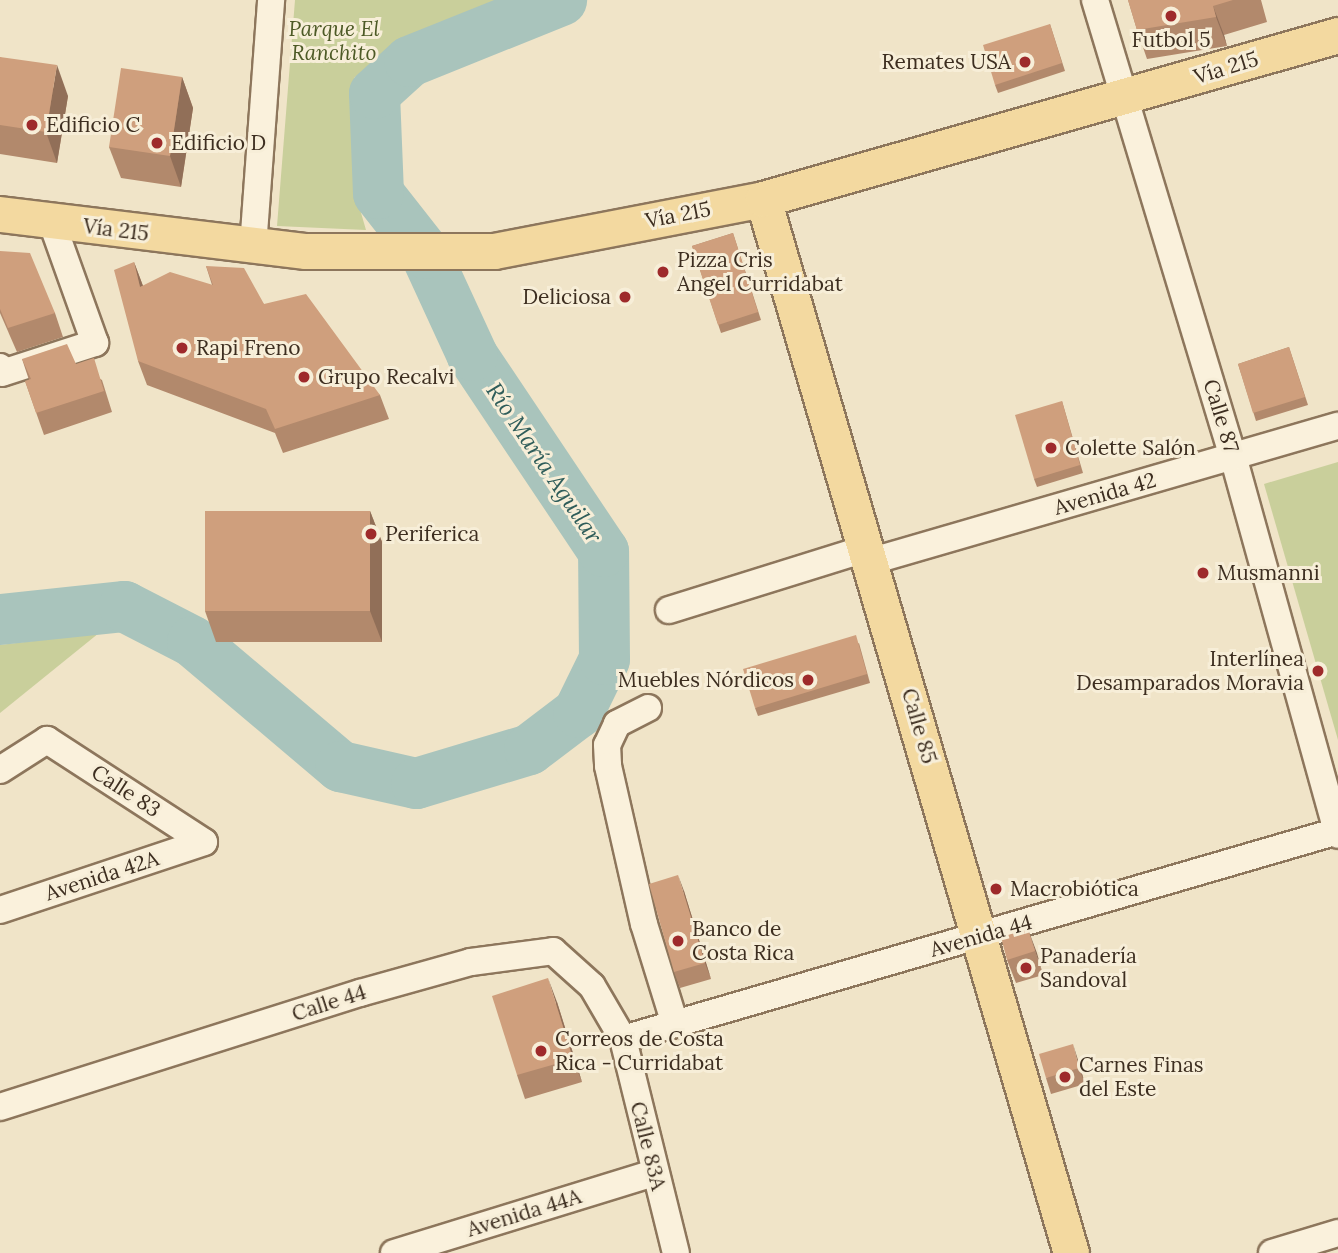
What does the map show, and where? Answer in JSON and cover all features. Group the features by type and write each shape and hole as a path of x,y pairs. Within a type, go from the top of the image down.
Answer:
{"main road":[{"name":"Vía 215","path":"0,214 52,223 253,247 344,252 494,251 763,199 1338,35"},
{"name":"Calle 85","path":"763,199 870,555 1070,1253"}],"street":[{"path":"253,247 271,0"},
{"name":"Calle 87","path":"1095,0 1233,456 1338,832"},
{"path":"0,367 2,373 95,343 52,223"},
{"name":"Avenida 42","path":"669,611 1338,426"},
{"path":"648,708 617,724 607,745 608,766 644,924 675,1024"},
{"name":"Calle 83","path":"0,770 47,740 204,842"},
{"name":"Avenida 44","path":"623,1039 1338,832"},
{"name":"Avenida 42A","path":"0,910 204,842"},
{"name":"Calle 44","path":"0,1107 359,993 509,954 553,951 592,986 623,1039"},
{"name":"Calle 83A","path":"623,1039 654,1173 676,1253"},
{"name":"Avenida 44A","path":"394,1253 654,1173"},
{"path":"1272,1253 1338,1233"}],"green space":[{"name":"Parque El Ranchito","path":"295,0 508,0 393,46 354,78 353,185 366,230 277,226"},
{"path":"1338,462 1338,740 1264,484"},
{"path":"99,633 5,709 0,713 0,645"}],"building":[{"path":"1128,0 1233,0 1213,6 1216,17 1137,30"},
{"name":"Remates USA","path":"1050,24 1062,63 995,85 983,45"},
{"path":"0,57 57,65 46,132 0,125"},
{"path":"121,68 182,77 170,156 109,147"},
{"path":"733,233 758,312 718,325 692,246"},
{"path":"0,251 30,253 55,313 8,328 0,309"},
{"path":"134,262 140,287 170,272 213,285 206,266 244,268 264,304 306,294 380,395 275,429 266,409 138,361 114,270"},
{"path":"67,344 76,364 94,358 104,391 36,413 25,381 31,379 22,359"},
{"path":"1289,347 1305,397 1253,413 1238,364"},
{"name":"Colette Salón","path":"1062,401 1080,465 1034,479 1015,415"},
{"path":"205,511 370,511 370,611 205,611"},
{"name":"Muebles Nórdicos","path":"856,635 867,674 755,708 743,669"},
{"name":"Banco de Costa Rica","path":"678,875 705,963 674,972 649,884"},
{"path":"1028,929 1035,951 1007,960 1001,937"},
{"name":"Correos de Costa Rica - Curridabat","path":"548,978 573,1059 517,1075 492,996"},
{"path":"1073,1044 1079,1068 1046,1078 1039,1054"}],"waterway":[{"name":"Río María Aguilar","path":"0,619 124,606 192,641 340,766 416,783 529,749 578,712 604,659 603,551 472,355 425,253 378,193 374,93 409,61 561,0"}],"place":[{"name":"Futbol 5","path":"1171,16"},
{"name":"Remates USA","path":"1025,62"},
{"name":"Edificio C","path":"32,125"},
{"name":"Edificio D","path":"157,143"},
{"name":"Pizza Cris Angel Curridabat","path":"663,272"},
{"name":"Deliciosa","path":"625,297"},
{"name":"Rapi Freno","path":"182,348"},
{"name":"Grupo Recalvi","path":"304,377"},
{"name":"Colette Salón","path":"1051,448"},
{"name":"Periferica","path":"371,534"},
{"name":"Musmanni","path":"1203,573"},
{"name":"Interlínea Desamparados Moravia","path":"1318,671"},
{"name":"Muebles Nórdicos","path":"808,680"},
{"name":"Macrobiótica","path":"996,889"},
{"name":"Banco de Costa Rica","path":"678,941"},
{"name":"Panadería Sandoval","path":"1026,968"},
{"name":"Correos de Costa Rica - Curridabat","path":"541,1051"},
{"name":"Carnes Finas del Este","path":"1065,1077"}]}
